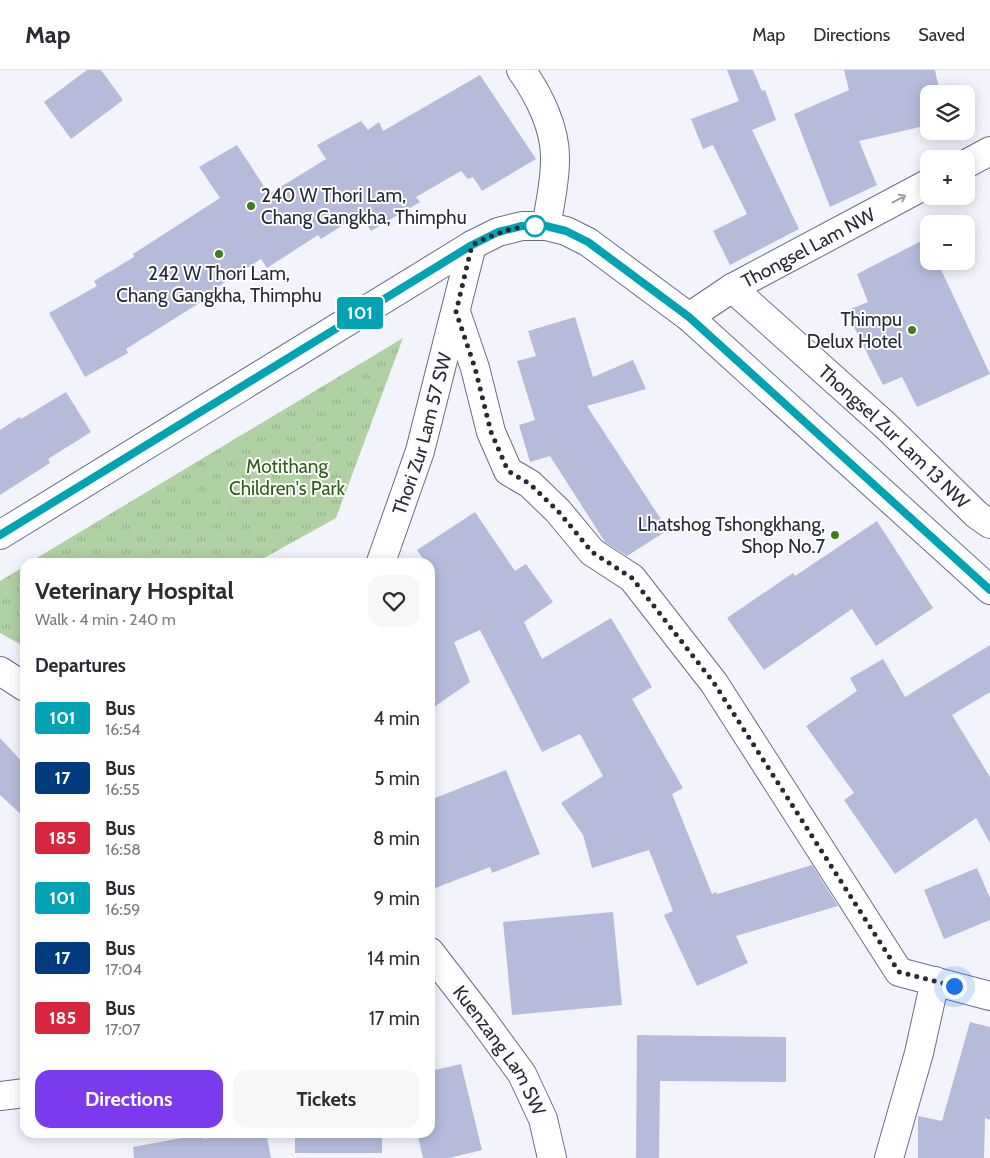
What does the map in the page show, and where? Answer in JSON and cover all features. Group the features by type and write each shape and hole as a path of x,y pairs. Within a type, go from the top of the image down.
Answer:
{"street":[{"path":"521,70 536,94 549,124 554,144 554,175 546,226"},
{"path":"975,159 990,151"},
{"name":"Thongsel Lam NW","path":"689,317 732,288 920,189"},
{"path":"0,535 472,245 506,230 522,226 546,226 566,231 588,242 689,317 990,590"},
{"name":"Thori Zur Lam 57 SW","path":"383,558 420,451 472,245"},
{"name":"Thongsel Zur Lam 13 NW","path":"732,288 885,426 977,515 990,524"},
{"path":"456,312 475,368 491,432 508,471 530,484 558,511 592,552 632,578 714,683 899,972 990,996"},
{"path":"0,671 20,684"},
{"name":"Kuenzang Lam SW","path":"435,958 522,1074 543,1119 552,1158"},
{"path":"889,1158 919,1053 935,981"},
{"path":"0,1096 20,1094"}],"green space":[{"name":"Motithang Children's Park","path":"403,338 336,518 264,558 37,558"},
{"path":"20,569 20,644 0,633 0,581"}],"building":[{"path":"87,70 101,70 123,100 71,139 44,102"},
{"path":"727,70 753,70 762,91 765,90 776,120 752,130 799,229 730,265 713,231 747,214 713,145 703,149 691,119 739,101"},
{"path":"844,70 935,70 938,85 920,85 920,127 859,141 877,185 830,207 794,114 849,90"},
{"path":"480,75 536,159 482,191 473,177 468,179 461,171 416,197 420,202 371,231 360,214 321,239 318,235 267,268 261,259 210,292 212,295 126,349 128,353 85,377 49,313 97,286 94,281 134,257 133,254 220,198 199,167 237,145 269,194 326,159 317,145 361,121 368,130 379,122 383,131"},
{"name":"Thimpu Delux Hotel","path":"920,242 920,270 941,270 990,374 917,407 902,377 883,385 846,311 868,302 857,274"},
{"path":"575,317 593,377 633,360 646,389 587,406 668,530 627,556 605,542 550,456 530,462 519,425 535,420 517,361 536,356 528,331"},
{"path":"66,392 91,432 48,459 50,463 0,495 0,430"},
{"path":"475,512 515,571 526,564 553,602 524,622 542,659 611,618 652,687 632,699 683,788 672,794 712,894 812,865 838,906 736,936 748,963 697,986 664,915 673,911 649,850 592,868 583,835 561,803 603,776 580,734 542,752 480,630 454,642 470,682 435,706 435,558 422,558 417,550"},
{"path":"877,521 933,608 876,646 852,609 764,670 727,618 793,573 795,576"},
{"path":"990,645 990,692 952,715 990,777 990,843 976,818 895,874 844,800 854,793 806,726 857,691 850,678 883,659 905,697"},
{"path":"0,738 20,760 20,813 0,795"},
{"path":"506,770 540,854 492,873 490,867 435,888 435,798"},
{"path":"977,868 990,898 990,920 944,939 924,890"},
{"path":"613,912 622,1005 512,1015 503,922"},
{"path":"970,1022 990,1027 990,1120 985,1118 984,1158 918,1158 918,1116 942,1121"},
{"path":"637,1035 786,1037 786,1082 660,1081 659,1158 636,1158"},
{"path":"461,1064 482,1150 449,1158 423,1158 418,1138 435,1138 435,1070"},
{"path":"181,1138 267,1138 271,1158 134,1158 133,1147"},
{"path":"295,1138 382,1138 382,1153 295,1153"}],"bus line":[{"name":"101","path":"0,535 472,245 498,232 522,226 546,226 566,231 588,242 689,317 990,590"}],"place":[{"name":"240 W Thori Lam, Chang Gangkha, Thimphu","path":"251,206"},
{"name":"242 W Thori Lam, Chang Gangkha, Thimphu","path":"219,254"},
{"name":"Thimpu Delux Hotel","path":"912,330"},
{"name":"Lhatshog Tshongkhang, Shop No.7","path":"835,535"}],"route":[{"path":"535,226 522,226 498,232 472,245 456,312 475,368 491,432 502,453 508,471 530,484 558,511 592,552 632,578 714,683 899,972 954,986"}]}
